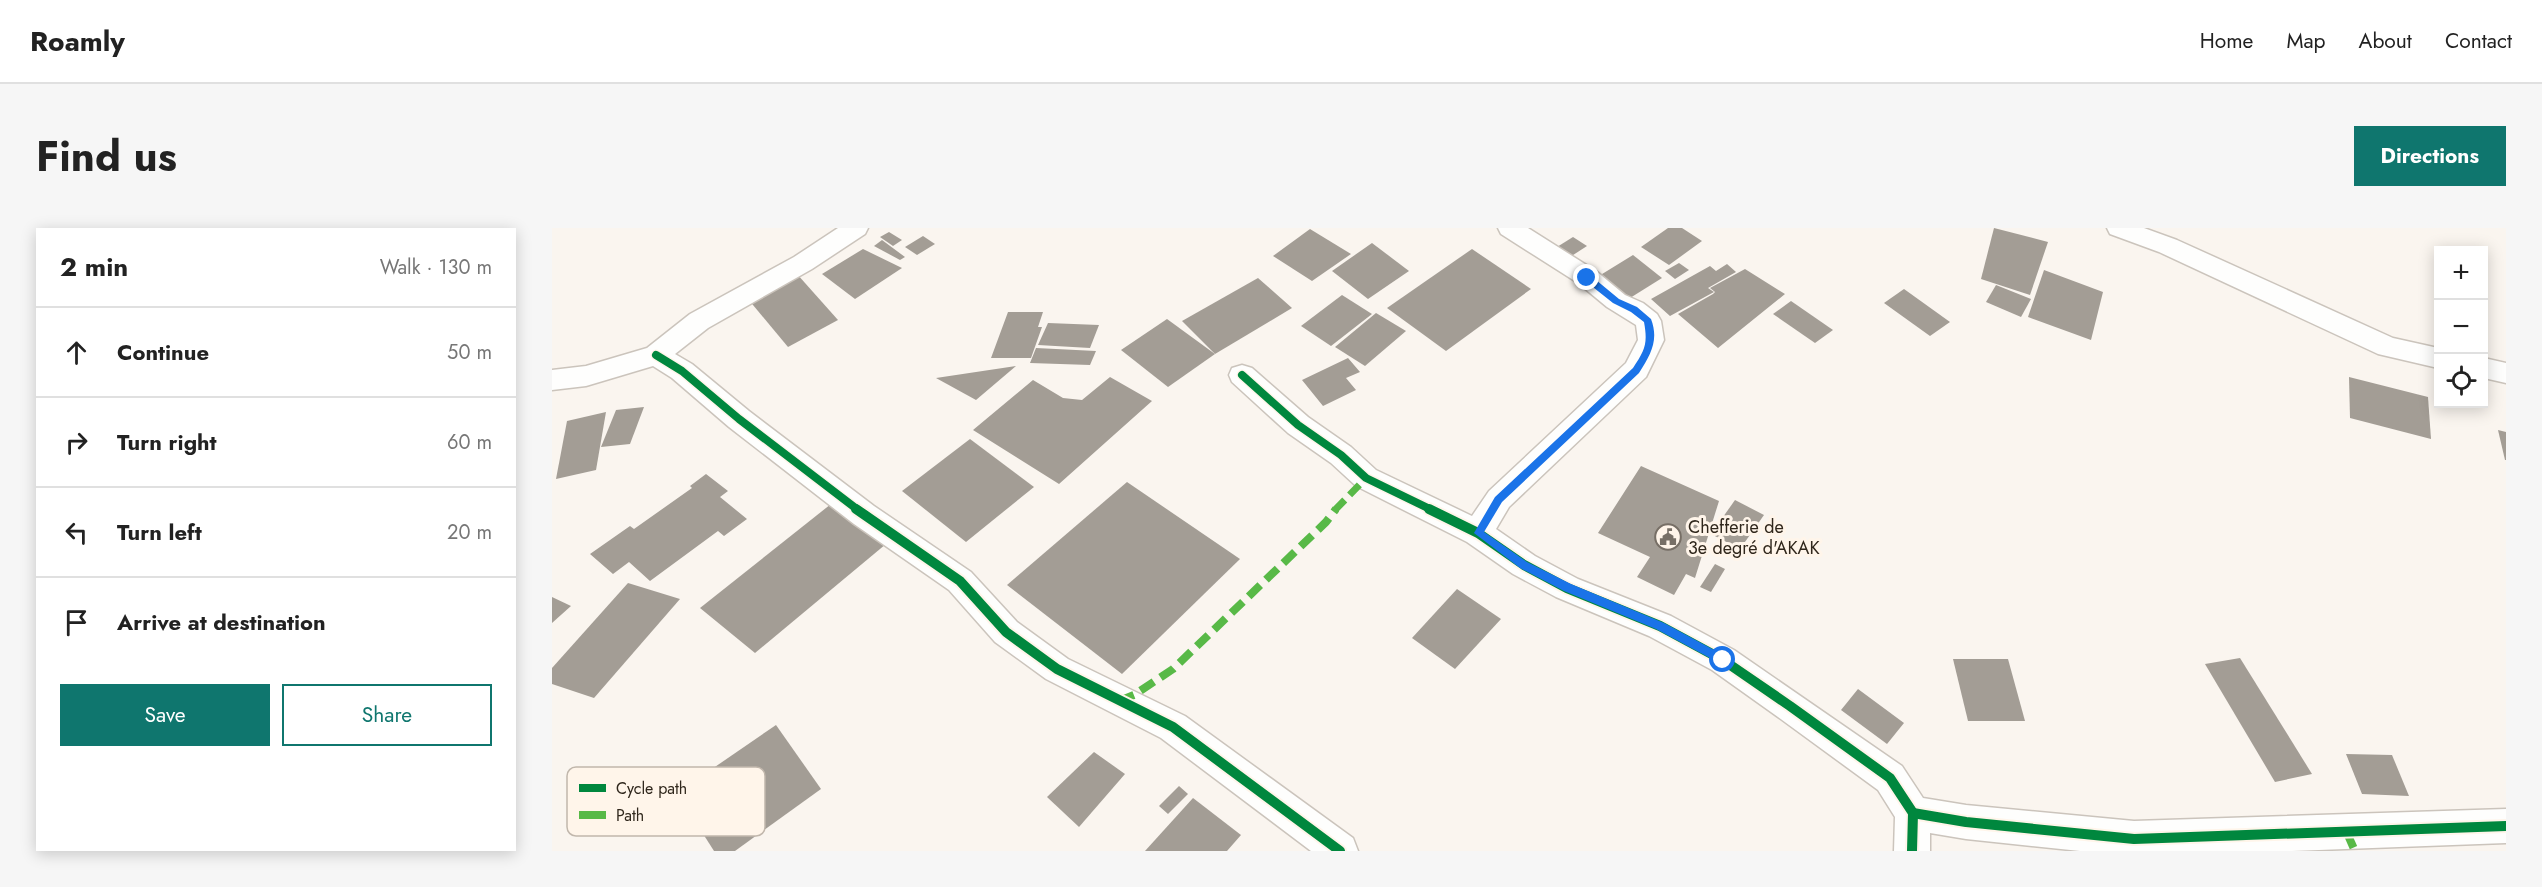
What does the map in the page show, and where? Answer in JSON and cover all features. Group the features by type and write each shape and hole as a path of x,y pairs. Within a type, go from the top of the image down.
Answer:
{"street":[{"path":"552,380 586,375 656,355 699,321 803,263 856,228"},
{"path":"1478,533 1499,499 1636,370 1651,340 1648,321 1510,228"},
{"path":"2119,228 2169,246 2387,346 2434,357"},
{"path":"656,355 682,371 864,515 960,581 1006,632 1057,669 1173,727 1340,851"},
{"path":"2488,369 2506,373"},
{"path":"1242,375 1298,425 1341,455 1366,478 1478,533 1524,565 1567,588 1660,626 1723,660 1890,778 1913,813 1912,851"},
{"path":"1913,813 1966,822 2134,839 2506,826"}],"building":[{"path":"1668,228 1682,228 1702,241 1669,265 1641,247"},
{"path":"1994,228 2048,242 2030,295 1981,279"},
{"path":"1310,229 1351,254 1312,281 1273,256"},
{"path":"889,232 902,240 893,246 880,237"},
{"path":"923,236 935,244 917,255 905,247"},
{"path":"1573,237 1587,246 1570,257 1557,247"},
{"path":"882,240 905,257 900,260 874,246"},
{"path":"1372,243 1409,271 1368,299 1332,271"},
{"path":"863,249 902,268 855,299 822,274"},
{"path":"1472,249 1531,289 1446,351 1387,308"},
{"path":"1633,255 1662,278 1630,298 1594,279"},
{"path":"1679,263 1689,270 1675,279 1665,271"},
{"path":"1727,264 1736,272 1708,288 1714,292 1670,316 1651,299 1710,266 1716,271"},
{"path":"1745,269 1785,294 1718,348 1678,314 1713,294 1715,292 1710,288"},
{"path":"2044,270 2103,292 2091,340 2028,317"},
{"path":"797,274 838,320 788,347 748,299"},
{"path":"1258,278 1292,308 1215,354 1182,321"},
{"path":"1996,285 2031,299 2021,317 1986,302"},
{"path":"1904,289 1950,322 1930,336 1884,303"},
{"path":"1342,295 1372,314 1331,346 1301,326"},
{"path":"1791,301 1833,330 1815,343 1773,314"},
{"path":"1008,312 1043,312 1038,327 1042,327 1031,358 991,358"},
{"path":"1376,313 1406,331 1365,366 1335,347"},
{"path":"1167,319 1215,354 1168,387 1121,350"},
{"path":"1048,323 1099,325 1090,348 1038,345"},
{"path":"1036,348 1096,351 1090,365 1030,363"},
{"path":"1348,358 1360,372 1346,378 1356,390 1323,406 1302,380"},
{"path":"1016,366 976,400 936,378"},
{"path":"1110,377 1152,401 1059,484 973,430 1033,380 1063,398 1082,400"},
{"path":"2349,377 2428,397 2431,439 2350,418"},
{"path":"644,407 630,444 601,447 616,410"},
{"path":"606,412 596,470 556,479 567,421"},
{"path":"2498,430 2506,432 2506,460 2505,460"},
{"path":"970,439 1034,487 966,542 902,491"},
{"path":"1641,466 1719,501 1695,578 1686,574 1674,595 1637,577 1650,557 1598,533"},
{"path":"706,474 728,491 720,497 747,519 724,536 718,531 650,581 629,562 613,574 590,554 630,526 634,529 692,488 690,486"},
{"path":"1127,482 1240,559 1122,674 1007,585"},
{"path":"1735,500 1764,515 1740,549 1711,534"},
{"path":"831,504 886,544 755,653 700,608"},
{"path":"1715,564 1725,569 1711,592 1700,587"},
{"path":"628,583 680,599 594,698 552,684 552,668"},
{"path":"1457,589 1501,619 1455,669 1412,638"},
{"path":"552,597 571,606 552,623"},
{"path":"2240,658 2312,774 2275,782 2205,664"},
{"path":"1953,659 2008,659 2025,721 1968,721"},
{"path":"1858,689 1904,723 1887,744 1841,710"},
{"path":"776,725 821,789 765,829 765,767 715,767"},
{"path":"1094,752 1125,774 1079,827 1047,797"},
{"path":"2346,754 2392,755 2409,796 2362,794"},
{"path":"1179,786 1188,794 1168,814 1159,806"},
{"path":"1193,798 1241,835 1227,851 1145,851"},
{"path":"704,836 756,836 735,851 714,851"}],"marked path":[{"path":"1119,701 1134,695 1173,669 1326,522 1341,502 1354,493 1366,478"},
{"path":"2347,833 2355,851"}],"cycle path":[{"path":"656,355 682,371 739,419 864,515 960,581 1006,632 1057,669 1173,727 1340,851"},
{"path":"1242,375 1298,425 1341,455 1366,478 1478,533 1524,565 1567,588 1660,626 1723,660 1790,706 1890,778 1913,813 1912,851"},
{"path":"1913,813 1966,822 2134,839 2506,826"}],"place":[{"name":"Chefferie de 3e degré d'AKAK","path":"1668,537"}],"route":[{"path":"1587,278 1616,301 1634,310 1648,321 1651,340 1647,353 1636,370 1499,499 1478,533 1524,565 1567,588 1660,626 1723,660"}]}
